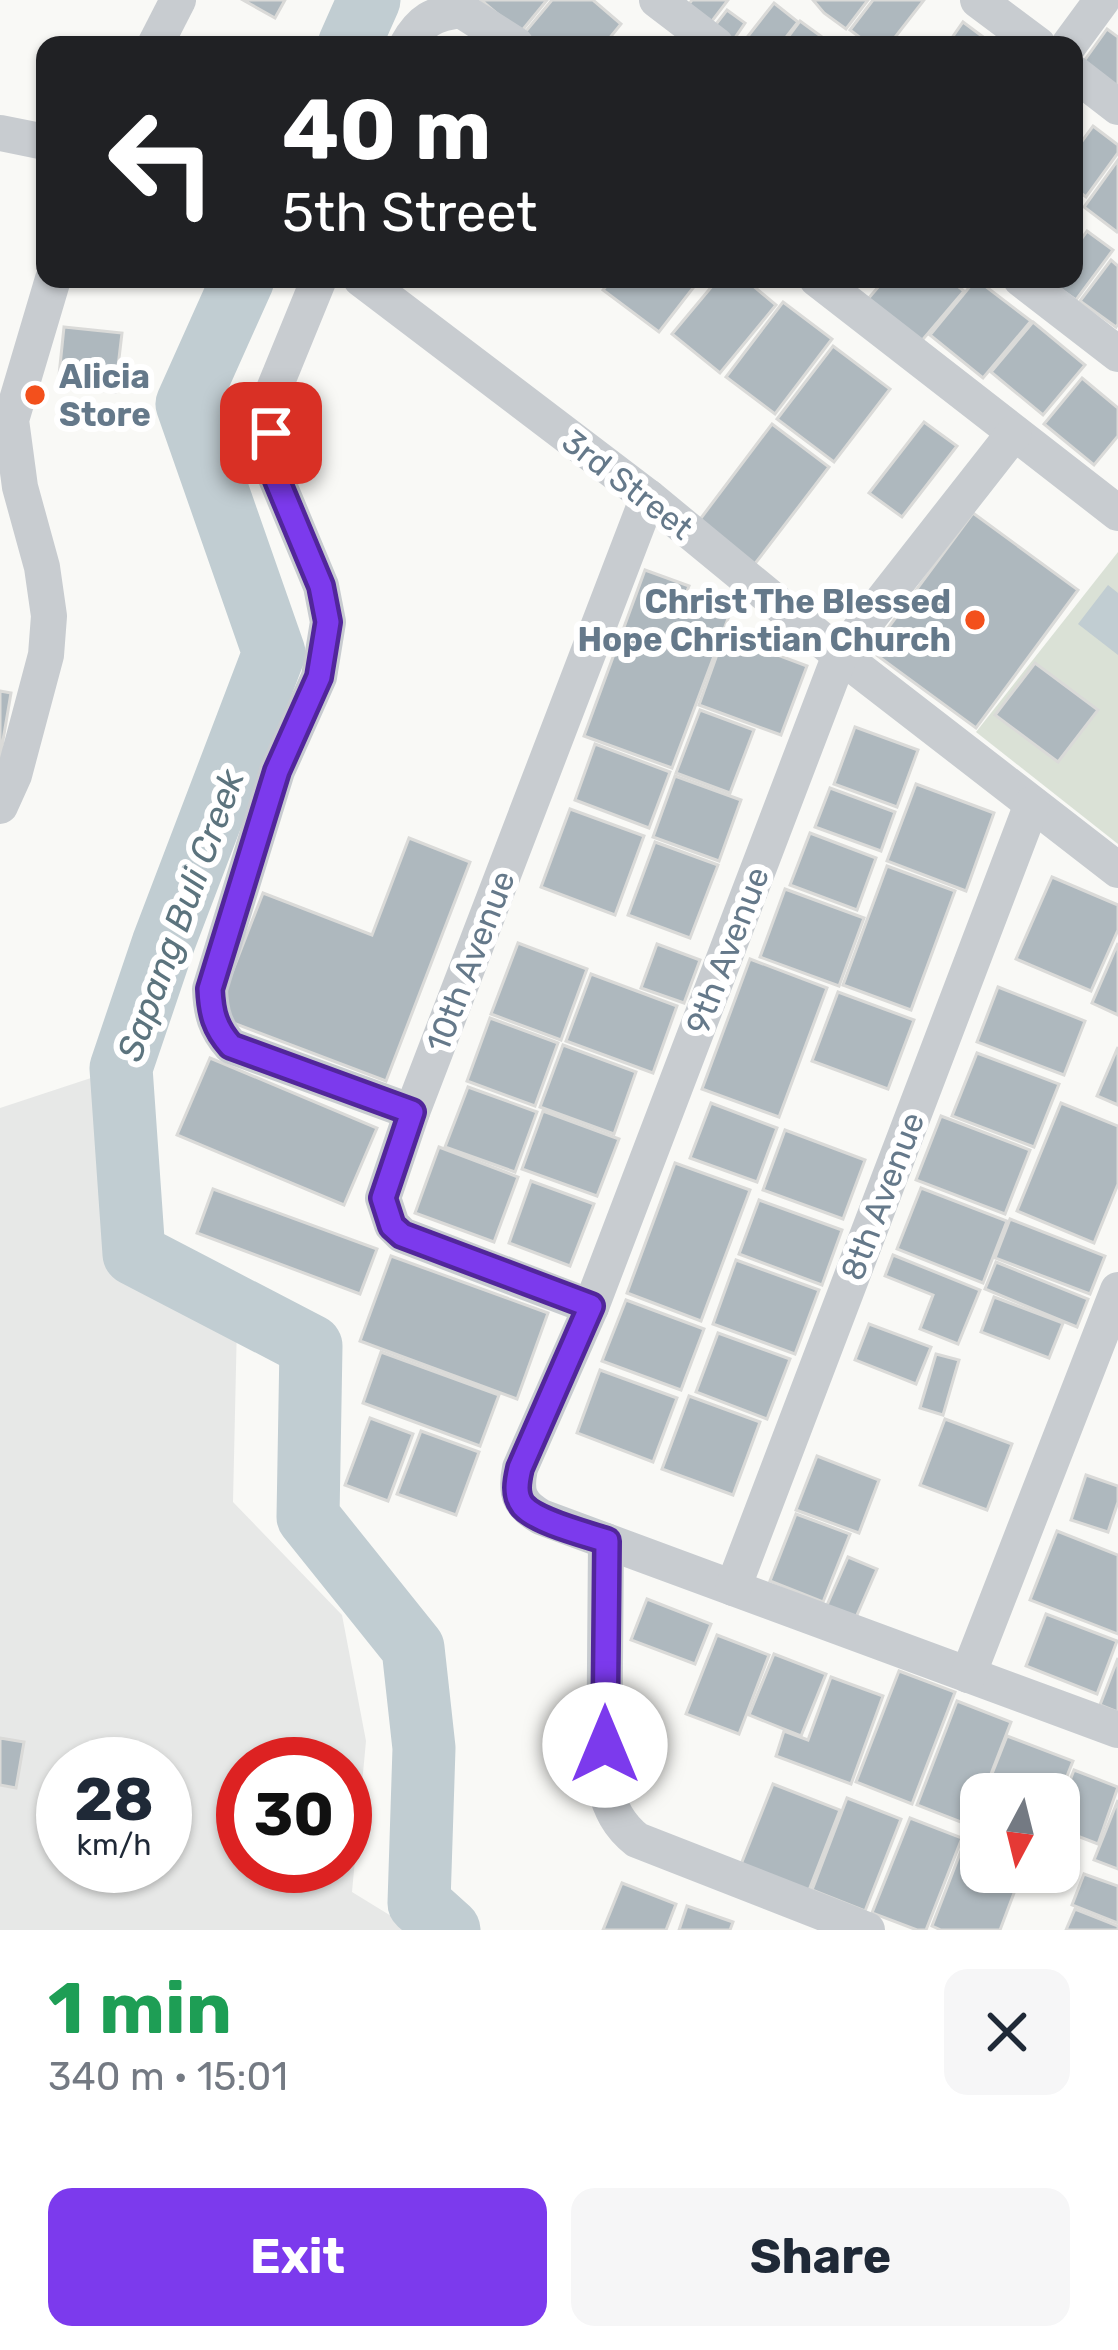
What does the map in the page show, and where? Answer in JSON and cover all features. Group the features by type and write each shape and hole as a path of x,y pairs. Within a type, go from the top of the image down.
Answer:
{"street":[{"path":"160,36 178,0"},
{"path":"658,0 704,36"},
{"path":"978,0 1026,36"},
{"path":"1076,36 1102,0"},
{"path":"412,36 420,23 437,13 460,10 502,36"},
{"path":"1083,80 1118,107"},
{"path":"0,133 36,140"},
{"path":"0,806 14,775 18,689 46,656 49,616 41,567 6,419 50,288"},
{"path":"315,288 270,399 271,466 321,586 328,622 319,677 277,771 210,989 211,1010 218,1031 231,1046 412,1112"},
{"name":"3rd Street","path":"373,288 648,497 840,655 1118,870"},
{"path":"829,288 1118,513"},
{"path":"1033,288 1118,354"},
{"name":"9th Avenue","path":"607,1541 523,1506 516,1487 520,1468 591,1306 840,655 1014,433"},
{"name":"10th Avenue","path":"591,1306 402,1235 392,1226 383,1198 648,497"},
{"name":"8th Avenue","path":"733,1588 1031,804"},
{"path":"968,1675 1118,1290"},
{"path":"867,1930 637,1840 622,1828 604,1786 607,1541 1118,1730"}],"shaded area":[{"path":"1118,552 1118,844 976,732"},
{"path":"1108,585 1118,593 1118,655 1078,624"},
{"path":"97,1076 103,1255 237,1323 233,1502 342,1615 365,1737 216,1737 216,1893 354,1893 414,1930 0,1930 0,1108"}],"building":[{"path":"243,0 285,0 275,18"},
{"path":"481,0 547,0 520,33"},
{"path":"552,0 593,0 621,24 611,36 522,36"},
{"path":"692,0 728,0 709,25 686,8"},
{"path":"813,0 868,0 846,29"},
{"path":"873,0 924,0 896,36 858,36 850,30"},
{"path":"774,3 798,22 787,36 748,36"},
{"path":"727,10 745,23 736,36 709,33"},
{"path":"800,21 821,36 789,36"},
{"path":"963,22 982,36 953,36"},
{"path":"1107,29 1118,37 1118,94 1083,71 1083,62"},
{"path":"1093,126 1118,145 1118,153 1086,197 1083,195 1083,140"},
{"path":"1118,160 1118,231 1117,232 1084,207"},
{"path":"1087,231 1113,250 1076,300 1059,288 1083,288 1083,237"},
{"path":"1111,260 1118,266 1116,327 1080,301"},
{"path":"605,288 693,288 659,332"},
{"path":"710,288 756,288 776,305 720,373 672,334"},
{"path":"877,288 964,291 919,344 867,300"},
{"path":"969,288 988,288 1031,321 983,378 930,335"},
{"path":"783,302 832,339 775,414 726,377"},
{"path":"1033,322 1085,365 1043,415 991,372"},
{"path":"64,327 122,333 115,392 58,385"},
{"path":"833,346 890,389 834,462 777,419"},
{"path":"1082,378 1118,408 1118,436 1094,465 1044,424"},
{"path":"924,422 957,446 902,517 869,493"},
{"path":"772,424 829,467 754,565 698,522"},
{"name":"Christ The Blessed Hope Christian Church","path":"973,513 1078,590 976,728 871,651"},
{"path":"645,570 689,586 684,599 729,616 672,768 584,736"},
{"path":"724,635 807,666 781,735 699,705"},
{"path":"1035,663 1098,710 1058,762 995,715"},
{"path":"0,691 11,693 0,758"},
{"path":"700,710 754,730 730,793 676,773"},
{"path":"855,727 918,750 897,807 834,784"},
{"path":"595,744 670,772 649,828 575,800"},
{"path":"675,776 741,800 719,861 653,837"},
{"path":"916,784 994,813 966,891 887,861"},
{"path":"830,788 895,812 881,851 815,827"},
{"path":"570,809 644,836 615,915 541,887"},
{"path":"810,833 876,858 857,910 790,885"},
{"path":"409,838 470,862 386,1081 215,1016 263,893 372,935"},
{"path":"655,842 718,865 690,938 628,915"},
{"path":"887,866 955,891 911,1010 843,985"},
{"path":"1052,877 1118,905 1118,930 1091,991 1016,959"},
{"path":"785,889 864,918 839,986 760,957"},
{"path":"518,943 587,969 561,1040 491,1014"},
{"path":"1118,943 1118,1015 1092,1003"},
{"path":"657,944 700,960 684,1003 641,988"},
{"path":"750,959 827,988 779,1117 702,1089"},
{"path":"591,974 677,1006 653,1073 566,1041"},
{"path":"998,987 1085,1021 1064,1075 977,1042"},
{"path":"838,992 914,1020 888,1089 812,1061"},
{"path":"490,1018 558,1043 535,1106 467,1081"},
{"path":"563,1045 636,1072 614,1134 540,1107"},
{"path":"1118,1047 1118,1105 1097,1096"},
{"path":"977,1053 1059,1084 1034,1147 952,1116"},
{"path":"210,1058 377,1128 344,1205 177,1135"},
{"path":"468,1087 537,1112 515,1172 445,1147"},
{"path":"711,1103 777,1128 757,1182 690,1158"},
{"path":"1061,1103 1118,1126 1118,1184 1094,1243 1017,1211"},
{"path":"543,1111 619,1139 597,1196 522,1169"},
{"path":"941,1116 1030,1150 1005,1214 916,1180"},
{"path":"785,1130 865,1160 843,1219 763,1190"},
{"path":"439,1147 518,1177 494,1242 415,1213"},
{"path":"675,1163 750,1190 701,1321 627,1293"},
{"path":"531,1181 594,1204 570,1266 509,1243"},
{"path":"921,1188 1007,1221 983,1283 897,1249"},
{"path":"213,1189 377,1249 360,1294 197,1233"},
{"path":"759,1200 842,1230 822,1285 739,1254"},
{"path":"1010,1219 1105,1256 1090,1294 995,1258"},
{"path":"893,1255 980,1290 958,1344 920,1329 933,1295 885,1276"},
{"path":"391,1256 548,1313 517,1399 360,1341"},
{"path":"736,1260 819,1290 795,1354 713,1324"},
{"path":"996,1262 1088,1299 1077,1327 985,1289"},
{"path":"994,1297 1063,1323 1049,1358 981,1332"},
{"path":"626,1300 704,1329 681,1390 602,1361"},
{"path":"869,1324 931,1347 916,1384 855,1360"},
{"path":"718,1333 790,1359 767,1419 696,1392"},
{"path":"381,1352 499,1395 480,1446 363,1403"},
{"path":"936,1354 959,1360 943,1415 920,1408"},
{"path":"600,1370 677,1398 653,1462 577,1433"},
{"path":"689,1396 760,1422 733,1495 662,1469"},
{"path":"370,1418 413,1434 388,1501 345,1485"},
{"path":"945,1419 1012,1444 987,1510 920,1485"},
{"path":"421,1431 479,1452 456,1515 397,1494"},
{"path":"817,1456 879,1480 859,1533 796,1510"},
{"path":"1086,1475 1118,1486 1108,1532 1071,1520"},
{"path":"796,1514 850,1534 823,1602 770,1581"},
{"path":"1057,1531 1118,1555 1118,1634 1030,1600"},
{"path":"848,1557 877,1569 853,1624 824,1612"},
{"path":"647,1599 711,1624 695,1664 631,1640"},
{"path":"1046,1614 1117,1641 1097,1694 1026,1666"},
{"path":"717,1635 769,1655 739,1734 686,1714"},
{"path":"774,1654 826,1674 801,1736 749,1715"},
{"path":"1118,1658 1118,1712 1100,1705"},
{"path":"899,1671 955,1692 912,1804 856,1782"},
{"path":"831,1677 883,1696 851,1784 776,1756 784,1731 808,1740"},
{"path":"957,1701 1011,1722 991,1773 960,1773 960,1822 917,1805"},
{"path":"1007,1736 1073,1761 1068,1773 992,1773"},
{"path":"0,1738 24,1742 16,1788 0,1785"},
{"path":"1074,1770 1118,1787 1098,1844 1080,1837 1080,1773"},
{"path":"773,1784 840,1810 804,1903 736,1877"},
{"path":"847,1798 901,1819 865,1911 812,1890"},
{"path":"1118,1800 1118,1869 1094,1860"},
{"path":"910,1818 960,1837 926,1930 872,1913"},
{"path":"960,1854 960,1893 1014,1893 1000,1930 932,1926"},
{"path":"1084,1874 1118,1886 1118,1923 1072,1905"},
{"path":"622,1883 676,1904 666,1930 603,1930"},
{"path":"687,1906 733,1922 730,1930 679,1930"},
{"path":"1075,1909 1118,1926 1118,1930 1066,1930"}],"waterway":[{"name":"Sapang Buli Creek","path":"353,36 369,0"},
{"name":"Sapang Buli Creek","path":"239,288 187,404 274,653 121,1068 134,1254 311,1346 308,1517 413,1648 424,1748 419,1903 449,1930"}],"place":[{"name":"Alicia Store","path":"35,395"},
{"name":"Christ The Blessed Hope Christian Church","path":"975,620"}],"route":[{"path":"271,433 271,466 321,586 328,622 319,677 277,771 210,989 211,1010 218,1031 231,1046 412,1112 383,1198 392,1226 402,1235 591,1306 516,1487 523,1506 541,1517 607,1541 605,1745"}]}
